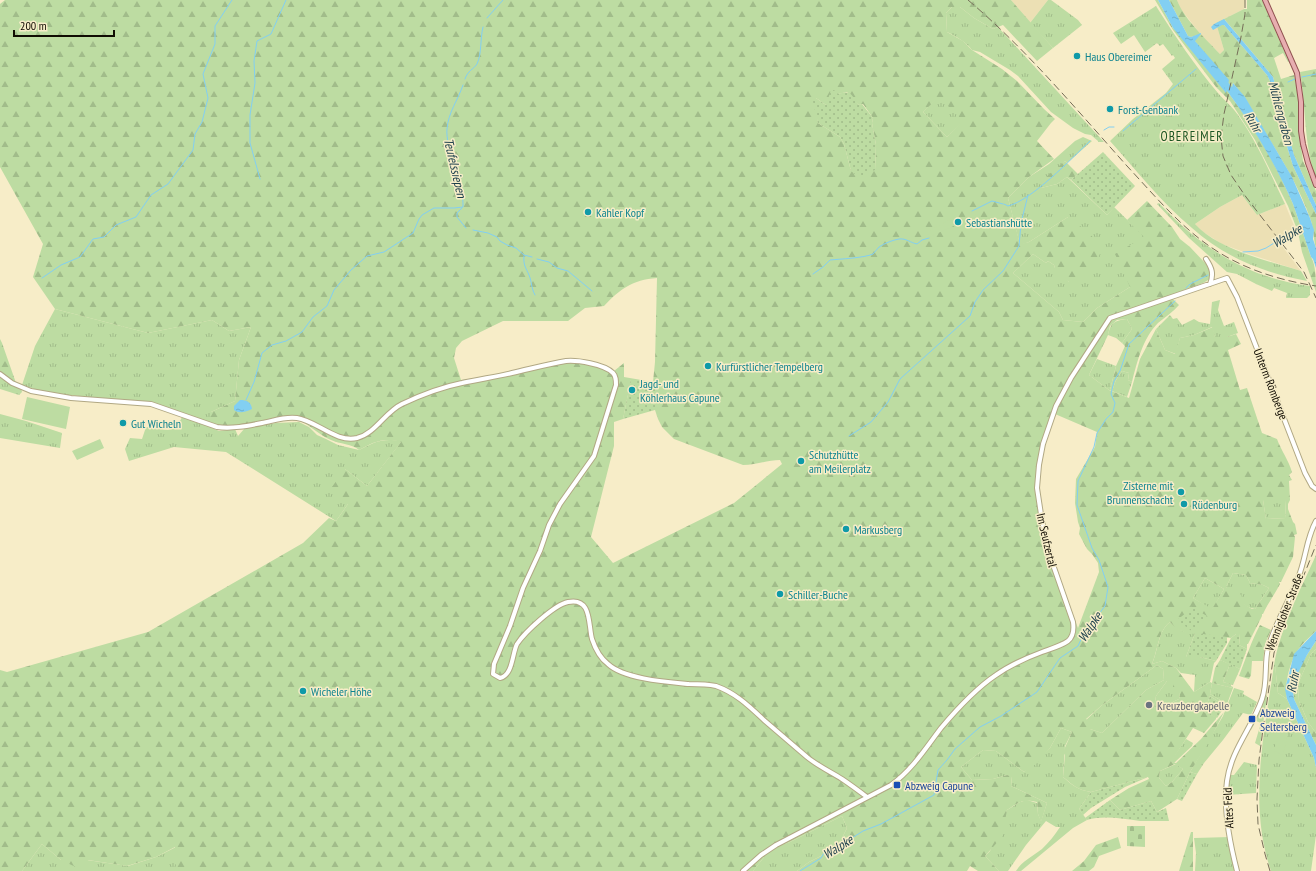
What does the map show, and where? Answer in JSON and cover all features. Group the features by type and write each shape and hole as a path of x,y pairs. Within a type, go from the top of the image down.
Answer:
{"main road":[{"path":"1265,0 1297,73 1304,144 1308,163 1316,185"},
{"path":"1206,259 1211,267 1212,273 1210,284"},
{"name":"Im Seufzertal","path":"867,797 891,785 908,772 943,726 959,708 995,676 1029,657 1063,644 1070,638 1074,630 1073,622 1051,559 1042,521 1037,488 1041,451 1052,416 1070,378 1110,318 1227,278"},
{"name":"Unterm Römberge","path":"1227,278 1237,297 1308,480 1316,489"},
{"path":"0,374 31,391 71,398 152,404 217,427 240,427 293,417 305,420 336,435 351,438 366,434 394,408 445,387 566,361 584,362 607,369 614,374 616,385 594,456 560,504 551,520 494,664 494,674 500,678 507,674 518,643 542,618 561,604 578,602 584,605 588,611 596,650 605,662 614,669 626,674 646,678 682,683 708,684 725,690 743,700 808,758 867,797 776,845 761,855 743,871"},
{"name":"Wennigloher Straße","path":"1238,746 1263,698 1268,648 1283,610 1299,577 1308,538 1316,521"},
{"name":"Altes Feld","path":"1237,871 1230,837 1225,792 1229,766 1238,746"}],"shaded area":[{"path":"1011,0 1048,0 1030,23"},
{"path":"1177,0 1245,0 1244,9 1216,23 1224,50 1220,54 1202,36 1180,8"},
{"path":"1242,195 1257,215 1285,204 1295,228 1285,235 1279,242 1301,271 1222,244 1200,230 1195,224 1220,207"}],"green space":[{"path":"5,0 1011,0 1053,48 1037,61 1003,25 993,29 974,18 960,7 952,7 946,13 947,32 963,41 972,50 1002,69 1017,81 1055,119 1037,141 1054,159 1029,177 1008,198 1020,244 1029,242 1068,217 1096,241 1100,252 1098,258 1093,264 1069,282 1053,272 1055,268 1054,265 1048,261 1046,263 1033,254 1013,273 1059,312 1063,320 1083,322 1097,308 1130,287 1115,254 1144,237 1127,220 1147,201 1172,227 1180,239 1206,264 1209,269 1210,279 1171,295 1179,305 1158,323 1148,336 1138,358 1132,382 1128,380 1129,373 1122,371 1116,380 1112,391 1110,390 1116,366 1125,346 1122,343 1132,329 1127,319 1117,320 1110,326 1108,335 1089,375 1109,390 1129,398 1140,359 1156,329 1165,350 1175,354 1180,338 1194,335 1213,327 1215,337 1227,337 1236,334 1241,344 1228,350 1240,390 1247,388 1262,433 1277,439 1292,472 1289,475 1292,480 1289,481 1290,500 1288,509 1295,524 1297,534 1294,535 1293,557 1281,582 1279,582 1280,584 1278,588 1262,614 1247,644 1247,649 1239,645 1240,634 1236,634 1231,638 1186,633 1177,629 1170,622 1163,630 1152,664 1162,661 1176,668 1194,692 1210,682 1212,683 1210,694 1227,704 1225,706 1210,696 1204,712 1216,717 1216,719 1204,733 1193,728 1171,762 1176,763 1201,739 1224,712 1210,740 1190,772 1177,799 1157,812 1151,801 1120,810 1110,800 1129,788 1149,779 1148,777 1091,792 1076,787 1063,777 1065,755 1063,752 1072,732 1061,728 1050,748 1036,764 1024,772 996,751 983,750 961,767 972,780 993,779 1007,775 1012,776 1011,786 1047,803 1041,822 1038,814 1037,802 1021,802 1007,810 1002,837 985,856 999,871 978,871 970,866 967,871 797,871 809,862 833,850 841,840 847,828 842,816 769,851 753,871 176,871 175,847 156,857 127,866 88,860 82,870 61,860 42,844 22,871 0,871 0,670 7,672 148,632 303,543 329,518 336,521 348,504 329,491 345,469 367,486 401,442 384,440 359,450 353,446 326,438 300,421 290,419 276,420 241,427 211,426 211,412 235,401 239,360 251,327 229,331 212,320 148,333 55,309 33,277 43,244 0,167 0,4","holes":["847,92 859,105 863,104 873,118 872,123 876,145 875,170 851,171 844,144 840,137 818,123 816,98 826,105 838,94","939,97 963,121 947,137 923,112","657,278 655,362 653,382 624,377 624,363 614,371 577,359 567,359 510,373 461,380 454,358 456,348 462,341 503,321 568,321 585,308 604,306 621,290 640,281","631,380 655,384 655,410 658,419 662,427 674,439 743,465 780,460 782,464 734,503 613,563 591,537 614,446 614,422 623,419","1055,414 1097,432 1095,447 1076,479 1075,503 1080,528 1079,534 1087,549 1098,563 1099,572 1078,628 1056,572 1039,488 1042,457","1263,500 1285,500 1286,518 1266,519","1233,573 1246,575 1250,583 1263,585 1269,588 1255,609 1252,609 1244,604 1241,595 1226,587","1205,578 1224,589 1212,609 1193,598","1157,665 1163,669 1164,680 1146,690 1102,733 1090,729 1093,724 1086,719 1101,706","1167,681 1174,681 1173,687 1175,691 1180,694 1179,699 1160,708 1154,708 1156,696","1175,764 1183,769 1172,782 1166,786 1159,778 1160,771"]},
{"path":"1048,0 1051,0 1078,20 1082,25 1053,48 1030,23"},
{"path":"1155,0 1158,0 1173,28 1202,50 1194,40 1201,34 1220,54 1224,50 1216,23 1244,9 1247,9 1247,0 1262,0 1289,62 1283,53 1274,58 1281,79 1294,75 1298,95 1303,161 1316,191 1316,205 1294,155 1273,77 1225,20 1222,25 1224,25 1267,75 1270,81 1293,166 1316,214 1316,248 1310,218 1297,186 1286,166 1252,109 1233,83 1230,95 1265,148 1293,204 1313,260 1316,292 1302,252 1298,232 1288,206 1255,140 1230,101 1216,87 1173,30"},
{"path":"1169,0 1177,0 1180,7 1201,34 1191,37 1188,36"},
{"path":"1156,6 1193,62 1235,111 1247,128 1285,204 1257,215 1242,195 1220,207 1195,224 1205,233 1230,248 1259,259 1301,271 1307,281 1291,278 1245,262 1204,238 1170,208 1110,141 1133,119 1166,93 1173,84 1162,69 1175,58 1163,44 1160,46 1157,43 1145,52 1134,35 1121,44 1113,33"},
{"path":"952,7 960,7 974,18 993,29 998,27 1104,142 1098,142 1091,135 1085,134 1073,128 1051,112 1018,76 980,52 972,50 964,42 947,32 946,13"},
{"path":"1316,69 1316,180 1307,140 1300,72"},
{"path":"831,90 834,90 838,94 846,92 850,94 859,105 862,104 873,118 872,123 876,145 875,170 859,177 851,171 844,144 840,137 818,123 812,98 816,98 826,105"},
{"path":"939,96 964,121 947,137 923,112"},
{"path":"1083,137 1092,141 1067,163 1065,161 1041,188 1057,184 1067,177 1107,215 1114,207 1145,237 1130,287 1097,308 1083,322 1063,320 1059,312 1013,273 1033,254 1046,263 1048,261 1054,265 1055,268 1069,282 1068,217 1029,242 1020,245 1008,198 1029,177 1049,164 1075,141"},
{"path":"1103,152 1135,186 1107,215 1071,180"},
{"path":"1065,161 1078,174 1071,180 1067,177 1057,184 1041,188 1041,181"},
{"path":"1159,203 1192,234 1227,258 1266,276 1310,286 1310,295 1307,298 1286,298 1287,293 1274,288 1272,291 1237,274 1227,272 1189,238 1157,204"},
{"path":"953,218 956,225 929,237 927,232"},
{"path":"1220,300 1218,310 1224,326 1234,322 1238,333 1227,337 1215,337 1212,327 1194,335 1180,338 1176,354 1165,350 1156,329 1170,315 1173,319 1177,318 1182,325 1194,319 1199,322 1210,324 1212,302"},
{"path":"55,309 148,333 212,320 229,331 251,327 239,360 235,401 211,412 211,424 154,403 47,393 22,385 35,346"},
{"path":"1127,319 1132,329 1122,343 1116,338 1108,335 1110,327 1114,323"},
{"path":"0,339 2,343 16,383 0,372"},
{"path":"1097,359 1116,366 1110,390 1089,375"},
{"path":"1122,371 1129,373 1128,380 1132,382 1127,397 1112,391 1116,380"},
{"path":"0,377 21,388 22,392 19,395 0,389"},
{"path":"631,379 655,384 655,410 623,419"},
{"path":"27,397 70,407 66,429 22,419"},
{"path":"0,414 62,433 60,448 0,438"},
{"path":"183,415 219,431 235,429 238,436 245,428 276,423 299,422 309,427 317,435 338,445 359,450 379,441 402,441 367,486 345,469 348,504 336,521 226,452 174,447 129,461 125,449 130,438 142,439 146,427 168,430 177,427"},
{"path":"100,439 104,448 77,460 72,451"},
{"path":"1263,500 1285,500 1286,518 1266,519"},
{"path":"1316,555 1316,631 1297,651 1291,664 1286,686 1287,699 1278,693 1274,665 1281,636"},
{"path":"1233,573 1246,575 1250,583 1263,585 1269,588 1255,609 1243,604 1226,587"},
{"path":"1205,578 1224,589 1212,610 1193,598"},
{"path":"1190,606 1207,616 1193,632 1177,620 1186,613"},
{"path":"1170,622 1181,630 1195,633 1186,657 1200,657 1216,661 1214,663 1210,682 1194,692 1195,675 1181,673 1176,668 1162,661 1152,664 1163,631"},
{"path":"1260,625 1271,630 1265,644 1263,661 1252,661 1251,675 1249,679 1239,676 1251,644"},
{"path":"1195,633 1227,637 1227,643 1216,661 1200,657 1186,657"},
{"path":"1236,634 1240,634 1239,645 1247,649 1240,669 1220,660 1231,638"},
{"path":"1316,641 1316,649 1311,654 1298,684 1299,701 1308,722 1316,733 1316,745 1294,699 1294,691 1300,668"},
{"path":"1316,649 1316,733 1308,722 1299,701 1298,684 1311,654"},
{"path":"1220,660 1230,664 1223,682 1231,684 1233,688 1212,683 1215,668"},
{"path":"1230,664 1240,669 1233,685 1223,682"},
{"path":"1275,664 1278,693 1287,699 1314,758 1316,768 1316,835 1311,871 1271,871 1264,846 1260,820 1260,769 1266,717"},
{"path":"1157,665 1163,669 1164,680 1146,690 1102,733 1090,729 1086,720 1101,706"},
{"path":"1167,681 1174,681 1174,684 1180,694 1179,699 1160,708 1154,708 1156,696"},
{"path":"1212,683 1233,688 1227,704 1210,694"},
{"path":"1234,688 1244,691 1243,694 1257,702 1251,715 1243,713 1197,774 1190,772 1223,716"},
{"path":"1266,695 1260,746 1255,743 1261,723 1256,721 1251,730 1250,729"},
{"path":"1210,696 1225,706 1217,718 1204,712"},
{"path":"1280,727 1289,729 1283,755 1274,751"},
{"path":"1061,728 1072,732 1065,746 1063,777 1076,787 1091,792 1079,809 1087,820 1073,828 1021,871 1016,871 1024,861 1042,849 1060,827 1056,827 1046,821 1026,845 1008,871 999,871 985,856 990,851 1007,810 1020,802 1027,800 1037,803 1038,814 1041,821 1047,803 1011,786 1012,777 1007,775 993,779 972,780 961,767 983,750 996,751 1024,772 1050,748"},
{"path":"1186,739 1193,743 1192,746 1174,763 1170,762"},
{"path":"1244,762 1257,765 1256,793 1227,795 1230,775 1234,775"},
{"path":"1176,764 1183,769 1172,782 1166,786 1159,778 1160,771"},
{"path":"1190,772 1197,774 1182,801 1177,799"},
{"path":"1148,777 1125,787 1091,808 1083,815 1079,809 1091,792"},
{"path":"1110,800 1120,810 1151,801 1157,812 1166,808 1169,821 1140,821 1120,818 1087,820 1085,818"},
{"path":"842,816 847,828 841,840 833,850 809,862 797,871 753,871 769,851"},
{"path":"1127,826 1145,826 1145,847 1127,846"},
{"path":"1191,832 1193,832 1193,871 1179,871"},
{"path":"1118,837 1121,848 1099,856 1094,867 1089,871 1072,871 1084,861 1096,845"},
{"path":"1230,837 1237,871 1195,871 1196,853 1194,838"},
{"path":"42,844 61,860 87,860 128,866 156,857 176,847 176,871 22,871"}],"water":[{"path":"1158,0 1169,0 1188,36 1191,37 1201,33 1195,41 1229,80 1226,93 1173,28"},
{"name":"Mühlengraben","path":"1224,19 1273,77 1294,155 1316,205 1316,214 1293,166 1270,81 1267,75 1224,25 1213,30 1211,27"},
{"path":"1233,83 1245,97 1292,177 1314,230 1313,239 1316,248 1316,268 1293,204 1280,176 1248,121 1230,95"},
{"path":"240,400 245,400 248,402 252,409 243,412 234,410 234,406"},
{"path":"1316,631 1316,641 1297,675 1293,692 1294,699 1316,745 1316,768 1314,758 1287,699 1285,689 1294,654"}],"waterway":[{"path":"42,278 61,265 80,257 93,239 104,237 116,225 136,217 151,195 168,184 193,150 195,134 202,122 208,98 203,74 215,44 215,26 232,0"},
{"path":"260,179 250,143 250,115 255,83 254,61 257,41 271,34 286,0"},
{"name":"Teufelssiepen","path":"487,18 503,0"},
{"name":"Teufelssiepen","path":"465,79 479,60 483,27"},
{"path":"1123,131 1196,69"},
{"path":"1302,77 1316,74"},
{"path":"1288,82 1295,79"},
{"name":"Ruhr","path":"1223,81 1236,97"},
{"name":"Teufelssiepen","path":"246,400 254,382 262,353 272,345 286,341 302,332 313,317 327,306 334,290 351,270 367,256 384,252 413,233 422,215 434,208 463,207 460,181 451,159 447,132 449,117 463,85"},
{"path":"1104,130 1109,127 1114,127"},
{"path":"1004,204 1008,206 1018,202 1039,188 1090,141"},
{"path":"849,436 871,422 888,402 900,379 970,316 975,302 983,290 1003,271 1019,246 1021,223 1028,195"},
{"path":"972,211 992,201 1003,204"},
{"path":"462,208 457,213 457,217 466,228"},
{"name":"Walpke","path":"1243,252 1258,251 1266,248 1300,227"},
{"path":"473,230 488,233 497,237 500,241 516,248 524,255 532,257"},
{"path":"813,274 830,260 873,254 879,247 897,239 904,239 917,244 922,240 929,238"},
{"path":"524,256 524,264 535,295"},
{"path":"537,259 549,262 557,268 568,271 592,291"},
{"name":"Walpke","path":"1186,288 1190,284 1208,275"},
{"name":"Walpke","path":"800,871 821,858 824,853 840,848 863,831 881,824 934,795 938,770 955,749 980,727 1001,716 1037,692 1060,658 1078,646 1083,635 1105,606 1108,587 1077,505 1078,481 1094,447 1097,433 1106,419 1113,412 1115,403 1111,394 1114,381 1120,371 1129,344 1175,301"}],"railway":[{"path":"968,0 1030,59 1070,101 1161,203 1197,237 1225,256 1247,267 1281,279 1316,286"},
{"path":"1245,0 1245,14 1241,37 1224,114 1221,137 1223,156 1231,175 1246,197 1304,272 1316,298"},
{"path":"1270,871 1258,824 1257,799 1259,760 1263,729 1274,653 1316,545"}],"place":[{"name":"Haus Obereimer","path":"1077,56"},
{"name":"Forst-Genbank","path":"1110,109"},
{"name":"Kahler Kopf","path":"588,212"},
{"name":"Sebastianshütte","path":"958,222"},
{"name":"Kurfürstlicher Tempelberg","path":"708,366"},
{"name":"Jagd- und Köhlerhaus Capune","path":"632,390"},
{"name":"Gut Wicheln","path":"123,423"},
{"name":"Schutzhütte am Meilerplatz","path":"801,461"},
{"name":"Zisterne mit Brunnenschacht","path":"1181,492"},
{"name":"Rüdenburg","path":"1184,504"},
{"name":"Markusberg","path":"846,529"},
{"name":"Schiller-Buche","path":"780,594"},
{"name":"Wicheler Höhe","path":"303,691"},
{"name":"Kreuzbergkapelle","path":"1149,705"},
{"name":"Abzweig Seltersberg","path":"1252,719"},
{"name":"Abzweig Capune","path":"897,785"}],"district":[{"name":"OBEREIMER","path":"1192,136"}]}
